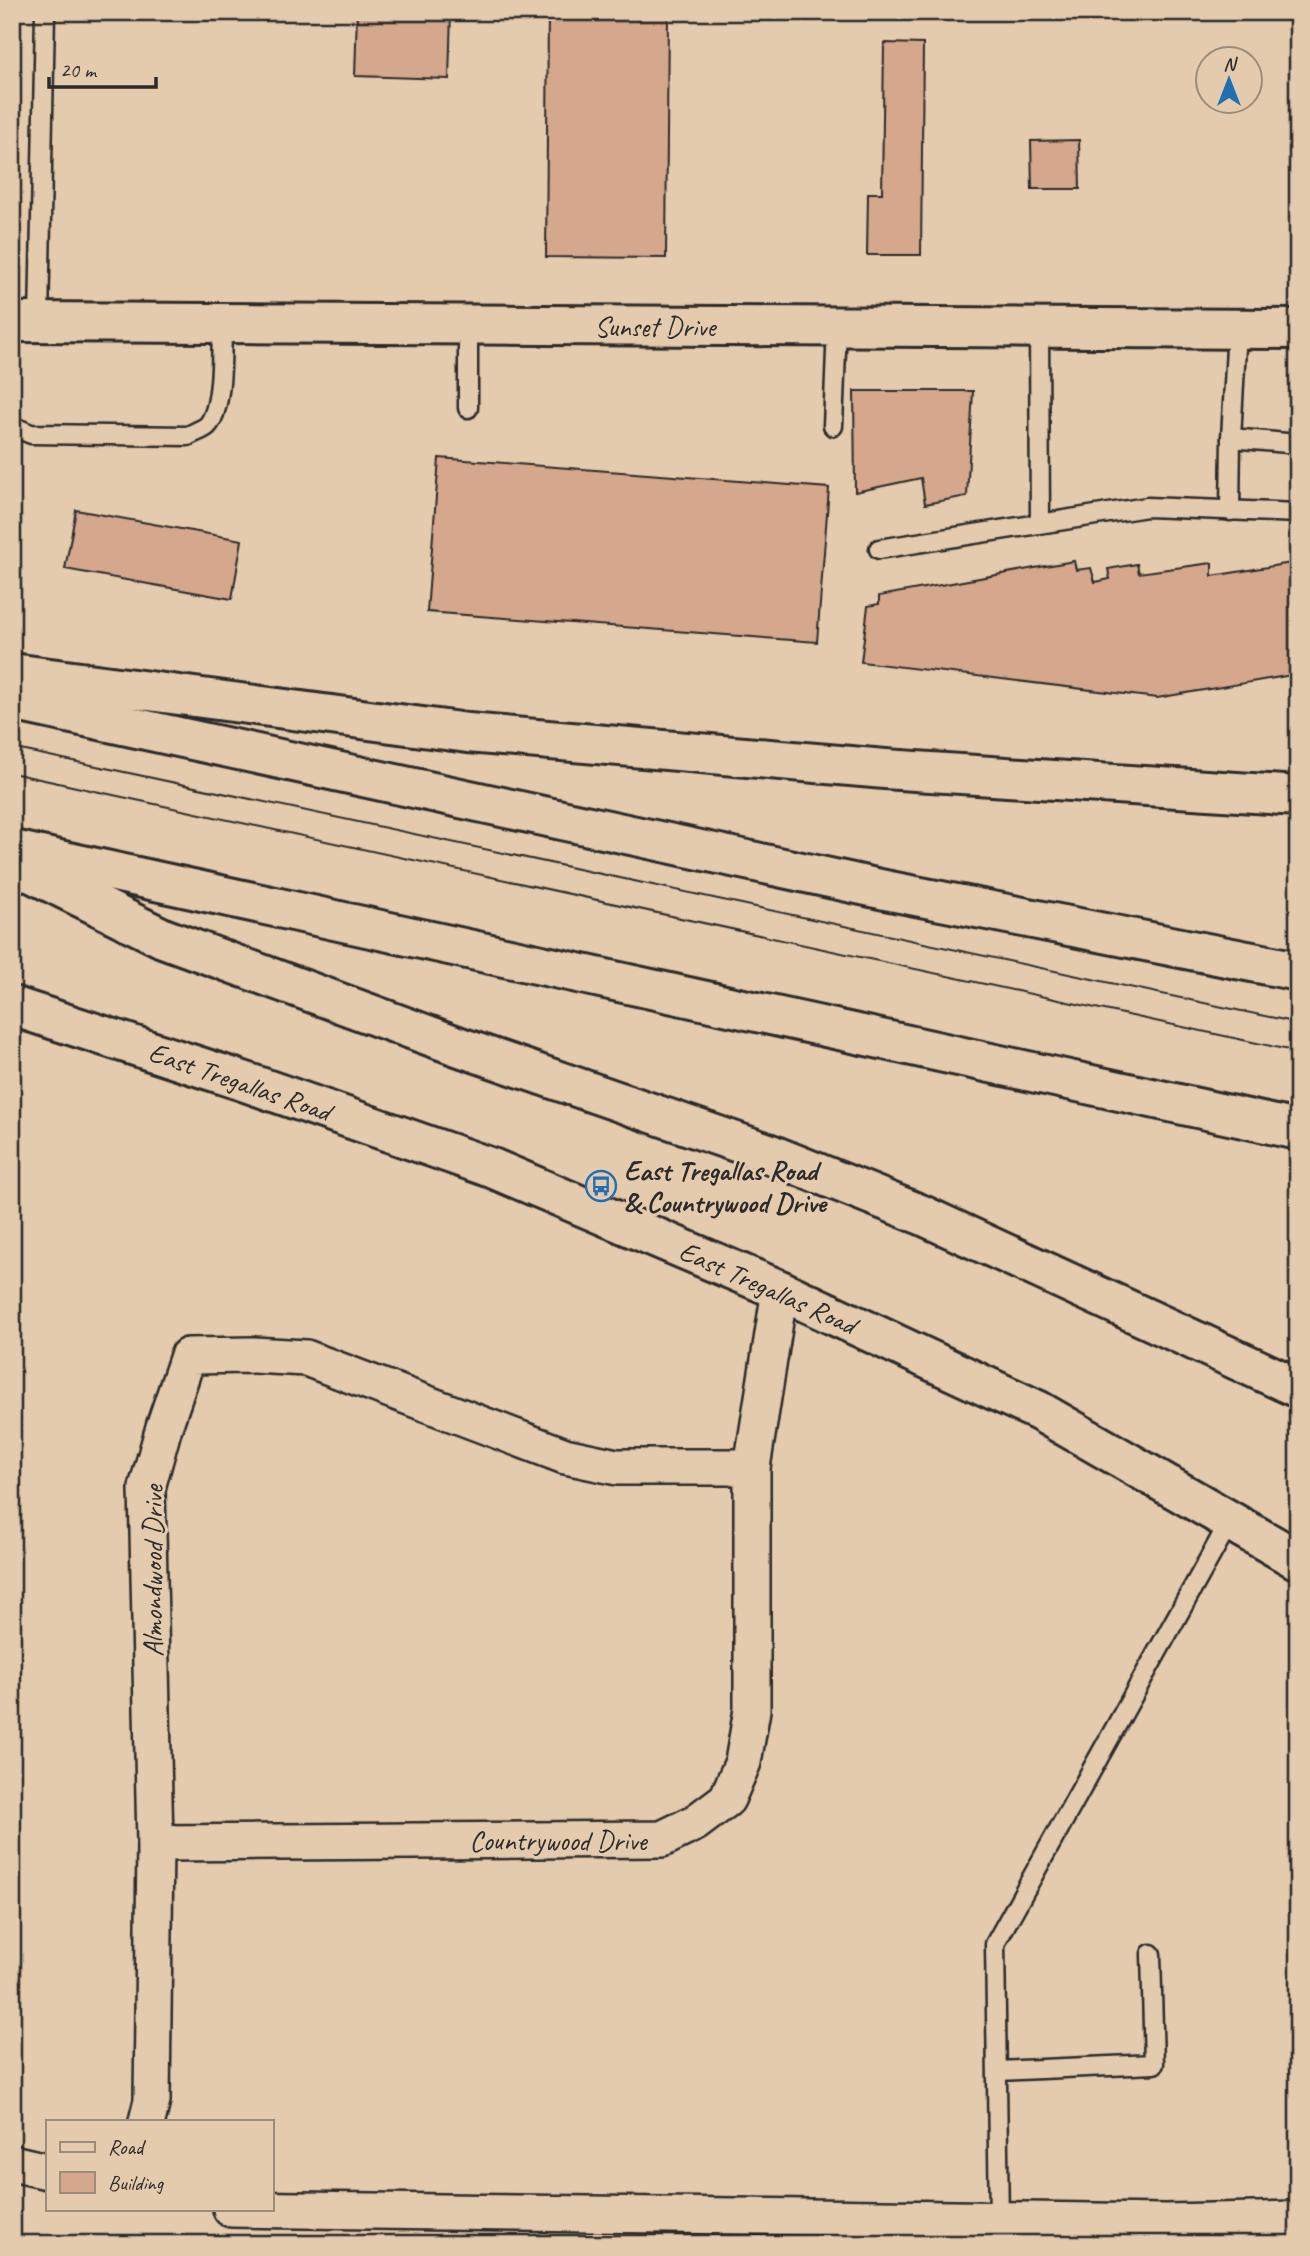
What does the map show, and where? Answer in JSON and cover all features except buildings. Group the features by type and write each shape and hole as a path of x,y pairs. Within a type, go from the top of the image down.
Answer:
{"main road":[{"name":"Sunset Drive","path":"26,322 1298,329"},
{"path":"12,673 468,733 885,769 1298,796"},
{"path":"12,701 885,890 1298,971"},
{"path":"12,849 1298,1130"},
{"path":"12,863 163,938 460,1047 765,1152 922,1215 1298,1388"},
{"name":"East Tregallas Road","path":"12,1006 240,1080 492,1168 780,1290 1039,1411 1298,1560"}],"street":[{"name":"Countrywood Drive","path":"155,1843 662,1839 695,1823 727,1799 743,1762 751,1710 751,1468 780,1290"},
{"name":"Almondwood Drive","path":"147,2120 152,2101 155,1843 148,1488 163,1427 188,1356 253,1355 306,1358 565,1455 617,1468 751,1468"},
{"path":"12,2163 46,2171"},
{"path":"273,2210 999,2220 1165,2233 1298,2219"}],"lane":[{"path":"26,322 45,12"},
{"path":"12,426 31,434 188,436 207,425 215,411 221,378 222,323"},
{"path":"468,325 468,408"},
{"path":"833,426 838,326"},
{"path":"1039,328 1040,523"},
{"path":"1230,511 1237,329"},
{"path":"1231,438 1298,444"},
{"path":"880,549 1147,507 1298,513"},
{"path":"999,2220 995,1944 1230,1521"},
{"path":"998,2071 1154,2064 1151,1954"}],"tram line":[{"path":"12,748 1298,1023"},
{"path":"12,773 1298,1052"}],"place":[{"name":"East Tregallas Road & Countrywood Drive","path":"601,1186"}]}
